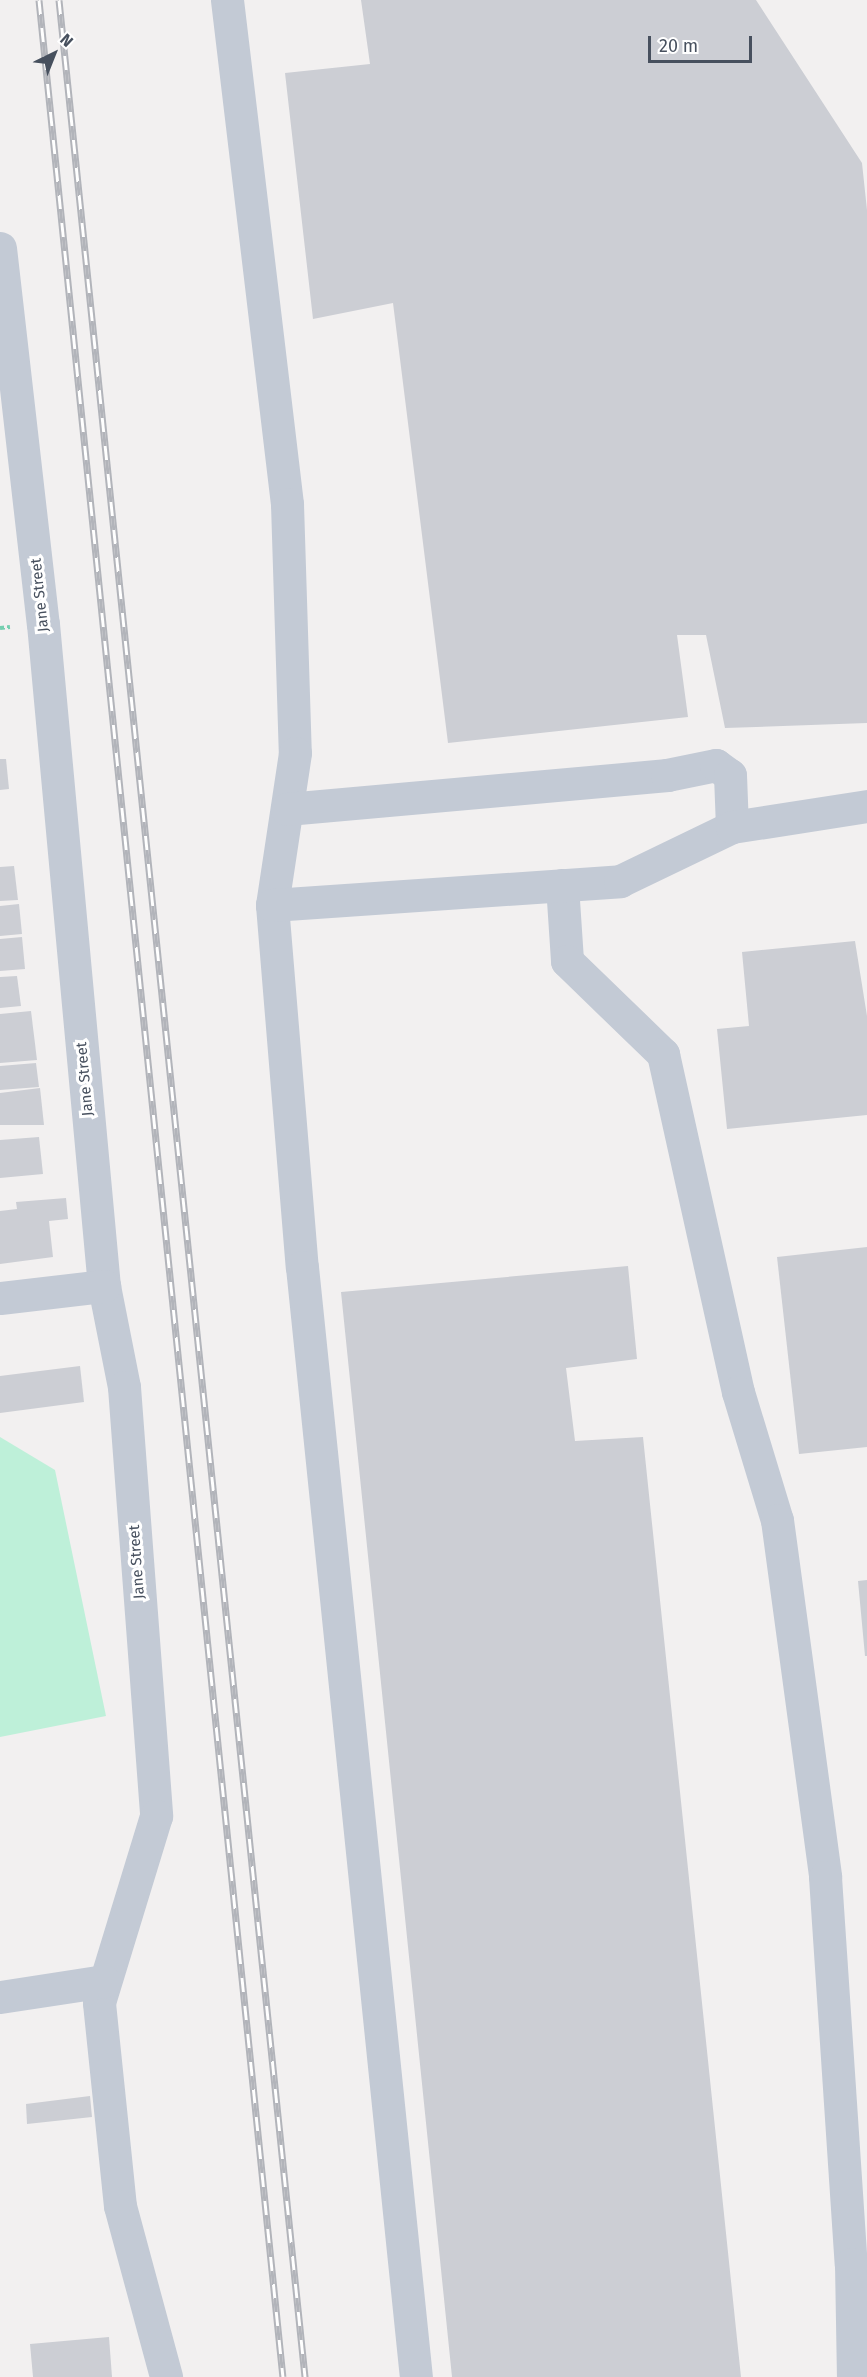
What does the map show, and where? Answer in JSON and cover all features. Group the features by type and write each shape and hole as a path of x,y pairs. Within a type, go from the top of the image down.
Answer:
{"street":[{"path":"227,0 287,504 296,753 272,905 302,1267 416,2377"},
{"name":"Jane Street","path":"0,248 44,624 104,1286 124,1388 156,1816 130,1908 104,1981 99,2003 120,2206 166,2377"},
{"path":"287,809 667,775 716,765 730,775 732,827"},
{"path":"272,905 620,881 732,827 867,806"},
{"path":"562,885 567,961 663,1054 738,1392 777,1520 825,1877 851,2264 853,2377"},
{"path":"0,1298 104,1286"},
{"path":"0,1997 104,1981"}],"green space":[{"path":"0,1437 55,1470 106,1716 0,1737"}],"building":[{"path":"361,0 756,0 862,163 867,210 867,723 725,728 706,635 677,635 688,717 448,743 393,303 313,319 285,73 370,64"},
{"path":"0,759 6,759 9,789 0,790"},
{"path":"14,866 18,900 0,901 0,867"},
{"path":"19,904 22,934 0,936 0,906"},
{"path":"22,937 25,969 0,971 0,939"},
{"path":"855,941 867,1016 867,1115 727,1129 717,1029 749,1026 742,952"},
{"path":"17,976 21,1006 0,1008 0,977"},
{"path":"31,1011 37,1060 0,1063 0,1014"},
{"path":"36,1063 39,1087 0,1090 0,1066"},
{"path":"40,1088 44,1125 0,1125 0,1093"},
{"path":"39,1137 43,1174 0,1178 0,1140"},
{"path":"66,1198 68,1219 49,1221 53,1257 0,1264 0,1211 17,1209 16,1202"},
{"path":"867,1247 867,1447 799,1454 777,1257"},
{"path":"628,1266 637,1359 566,1368 575,1441 643,1437 741,2377 452,2377 341,1292"},
{"path":"80,1366 84,1402 0,1413 0,1376"},
{"path":"867,1580 867,1656 865,1656 858,1581"},
{"path":"90,2096 92,2117 27,2124 26,2104"},
{"path":"109,2337 112,2377 33,2377 30,2344"}],"railway":[{"path":"39,0 283,2377"},
{"path":"59,0 305,2377"}]}
